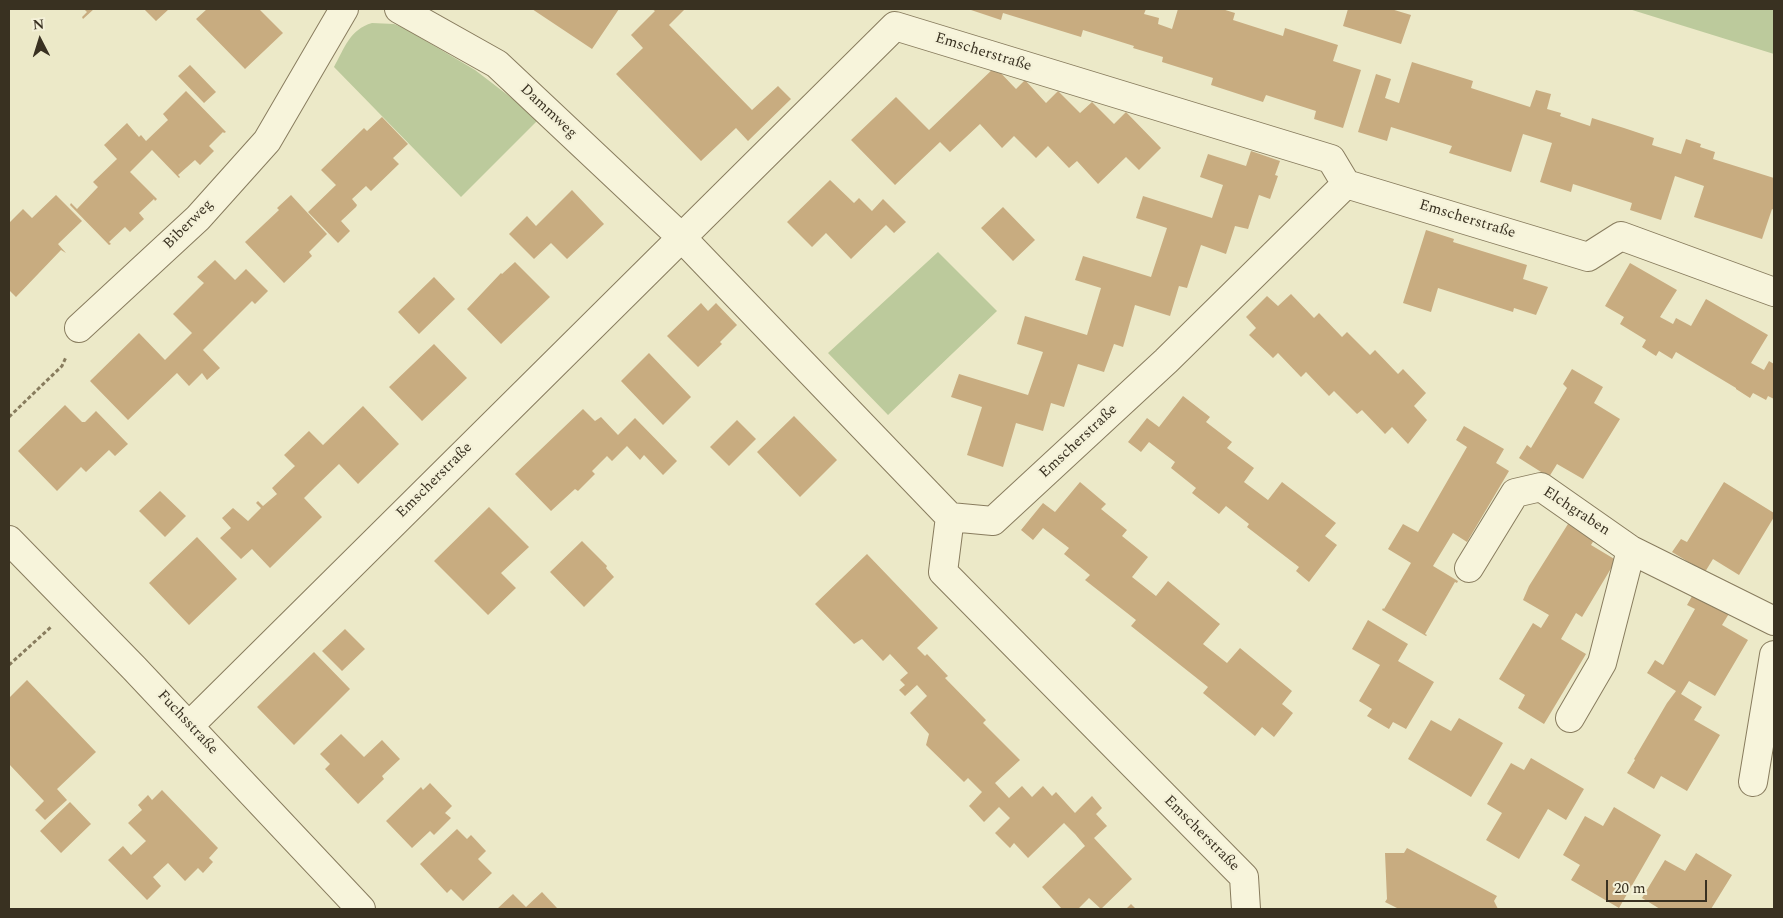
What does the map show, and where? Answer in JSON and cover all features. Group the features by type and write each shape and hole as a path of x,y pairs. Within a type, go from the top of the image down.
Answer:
{"street":[{"name":"Biberweg","path":"79,328 198,218 267,141 344,9"},
{"name":"Dammweg","path":"399,9 497,64 681,237"},
{"name":"Emscherstraße","path":"189,726 895,26 1331,159 1346,184 1588,257 1621,236 1774,292"},
{"name":"Emscherstraße","path":"1246,909 1244,877 943,572 950,517 993,521 1166,361 1346,184"},
{"path":"681,237 950,517"},
{"name":"Elchgraben","path":"1469,568 1515,493 1541,487 1631,550 1774,621"},
{"name":"Fuchsstraße","path":"9,540 189,726 361,909"},
{"path":"1570,718 1602,663 1631,550"},
{"path":"1753,782 1774,655"}],"path":[{"path":"9,417 62,366 79,328"},
{"path":"9,665 73,606"}],"green space":[{"path":"1629,9 1774,9 1774,54"},
{"path":"372,23 394,24 404,28 475,70 539,119 461,197 334,67 348,40 358,30"},
{"path":"938,252 997,311 888,415 828,353"}],"building":[{"path":"84,9 94,9 83,19 82,17 87,12"},
{"path":"144,9 169,9 156,21"},
{"path":"207,9 259,9 283,33 245,69 196,19"},
{"path":"532,9 619,9 592,49"},
{"path":"652,9 685,9 669,25 752,110 778,86 791,99 748,141 736,128 701,161 616,74 643,48 631,35 655,11"},
{"path":"968,9 1146,9 1144,14 1159,18 1158,24 1172,29 1178,9 1222,9 1235,13 1233,20 1283,36 1285,28 1338,45 1333,61 1361,70 1343,128 1314,119 1316,111 1266,95 1263,102 1211,85 1213,78 1162,62 1163,57 1133,48 1134,46 1083,30 1081,37 1003,13 1001,20"},
{"path":"1348,9 1391,9 1411,15 1401,44 1343,26"},
{"path":"1412,62 1473,81 1471,88 1530,107 1536,90 1551,94 1547,109 1561,113 1560,116 1590,126 1592,118 1624,128 1654,138 1652,145 1681,154 1686,139 1701,144 1700,147 1715,152 1713,159 1774,178 1774,210 1772,209 1762,239 1694,217 1704,186 1675,176 1661,220 1630,210 1632,203 1573,184 1571,192 1540,182 1552,143 1523,134 1511,172 1449,153 1452,146 1391,127 1387,141 1358,132 1376,74 1391,79 1385,98 1399,103"},
{"path":"190,65 216,92 204,103 178,76"},
{"path":"995,67 1016,89 1025,80 1046,103 1058,91 1080,113 1092,102 1114,124 1126,112 1161,148 1139,170 1126,157 1098,184 1077,161 1069,168 1048,146 1036,158 1014,136 1002,148 980,124 950,152 940,142 895,185 851,140 896,97 929,130"},
{"path":"186,91 226,132 223,132 209,146 214,151 200,165 195,160 178,175 179,178 152,150 130,172 157,199 155,201 154,199 139,213 144,219 130,232 125,227 109,242 111,244 109,245 70,205 71,203 77,209 98,187 93,182 117,159 104,145 127,123 139,137 141,135 146,141 168,120 163,114"},
{"path":"382,117 408,144 393,158 399,164 371,191 366,186 352,199 357,205 356,207 341,221 350,231 338,243 308,212 336,185 321,170 364,128 367,131"},
{"path":"1251,151 1280,161 1275,175 1278,176 1270,199 1259,195 1248,229 1235,226 1226,254 1201,245 1187,288 1179,286 1170,316 1135,305 1123,347 1114,344 1104,372 1078,364 1064,407 1051,403 1043,431 1016,423 1003,467 967,455 982,407 951,397 959,374 1028,395 1043,352 1017,344 1025,316 1087,335 1101,288 1075,280 1083,256 1151,277 1167,228 1136,218 1143,196 1212,218 1223,185 1200,177 1208,154 1246,166"},
{"path":"830,180 854,203 859,198 872,211 883,199 906,222 894,233 886,225 851,259 826,233 812,247 787,222"},
{"path":"572,190 604,224 567,259 551,243 534,259 509,234 527,216 536,226"},
{"path":"56,195 82,221 58,244 66,253 61,250 16,297 9,290 9,223 23,209 32,218"},
{"path":"291,195 327,234 309,252 312,256 284,283 245,242 279,210 277,208"},
{"path":"1003,207 1035,240 1013,261 981,228"},
{"path":"1426,230 1454,239 1453,242 1527,265 1523,279 1548,287 1536,315 1514,308 1513,312 1438,288 1431,312 1403,303"},
{"path":"215,260 235,280 246,269 268,291 255,304 252,301 203,350 220,368 207,380 202,373 189,386 177,373 128,420 90,381 139,333 165,360 192,333 173,314 204,283 197,277"},
{"path":"515,262 550,297 501,344 467,309 501,273"},
{"path":"1630,263 1677,290 1660,317 1673,324 1676,318 1691,326 1706,299 1768,335 1751,363 1764,370 1769,361 1774,364 1774,399 1768,396 1766,400 1753,393 1750,398 1676,352 1672,359 1659,351 1656,356 1642,347 1646,340 1620,324 1624,317 1605,306"},
{"path":"434,277 455,299 419,334 398,312"},
{"path":"1291,294 1314,318 1319,313 1342,337 1347,332 1370,355 1375,350 1398,374 1403,369 1426,393 1414,406 1427,420 1408,444 1392,427 1385,434 1362,410 1357,414 1334,391 1329,396 1306,372 1301,377 1278,353 1273,358 1249,335 1256,328 1246,317 1267,296 1278,306"},
{"path":"701,303 708,311 716,303 737,325 720,342 722,344 698,367 667,336"},
{"path":"434,344 467,378 422,421 389,387"},
{"path":"649,353 691,397 663,425 621,381"},
{"path":"1572,369 1603,387 1594,403 1620,419 1583,479 1557,464 1549,477 1519,458 1527,445 1531,448 1567,388 1563,384"},
{"path":"1183,396 1210,417 1206,422 1232,442 1227,448 1254,468 1244,482 1268,500 1282,482 1336,523 1325,536 1337,545 1309,582 1296,571 1299,567 1247,527 1249,524 1226,506 1219,514 1192,493 1196,488 1171,468 1175,462 1149,442 1141,452 1128,442 1147,418 1159,427"},
{"path":"65,405 82,422 85,422 96,411 128,444 115,456 109,450 86,472 81,467 57,491 18,451"},
{"path":"363,406 399,444 358,484 339,464 315,487 304,498 322,517 270,568 252,549 241,559 220,538 231,528 222,518 233,508 248,521 261,508 256,503 258,501 263,506 277,494 272,488 295,466 284,455 309,431 323,445"},
{"path":"583,409 595,421 601,417 618,435 635,418 677,461 663,475 644,455 640,460 627,446 612,461 607,456 592,471 595,474 578,491 575,489 551,511 515,474"},
{"path":"794,416 837,460 800,497 757,452"},
{"path":"737,420 756,439 729,466 710,447"},
{"path":"1464,426 1504,449 1496,463 1509,471 1467,542 1453,533 1433,566 1458,581 1457,583 1455,582 1425,634 1426,636 1382,610 1411,563 1388,549 1403,524 1418,532 1467,447 1456,440"},
{"path":"1080,482 1106,504 1101,509 1127,530 1122,536 1148,557 1132,577 1156,596 1168,581 1220,624 1203,644 1227,663 1240,648 1292,691 1282,704 1293,713 1274,737 1262,727 1255,736 1203,693 1208,687 1131,626 1136,620 1085,580 1090,575 1064,554 1069,548 1043,528 1033,540 1021,530 1043,503 1055,512"},
{"path":"1724,482 1774,513 1774,517 1739,575 1713,559 1705,572 1672,552 1681,539 1687,542"},
{"path":"160,491 186,516 165,537 139,511"},
{"path":"489,507 529,547 501,573 516,588 488,615 434,561"},
{"path":"1573,516 1599,532 1591,545 1616,560 1582,617 1576,613 1561,639 1586,654 1544,724 1518,708 1525,695 1499,679 1533,623 1541,628 1549,615 1523,600 1529,586"},
{"path":"197,537 237,579 189,625 149,583"},
{"path":"582,541 607,566 606,568 614,577 584,607 550,572"},
{"path":"867,554 938,628 917,648 925,656 927,654 948,676 945,678 986,720 983,723 1020,760 995,783 1009,798 1022,786 1032,797 1043,786 1052,796 1056,792 1075,813 1092,796 1102,808 1096,814 1107,826 1094,838 1132,879 1101,909 1089,898 1078,909 1062,909 1042,887 1085,846 1075,834 1064,823 1028,858 1014,843 1010,848 995,833 1010,818 999,807 984,822 969,806 982,792 968,778 964,782 926,745 929,734 910,713 927,696 917,685 905,696 899,690 905,685 900,680 908,673 890,654 883,661 862,639 854,644 815,604"},
{"path":"1695,591 1730,612 1722,625 1748,640 1715,696 1689,681 1681,694 1702,707 1694,720 1720,735 1687,791 1661,776 1654,789 1627,773 1667,703 1676,691 1647,673 1655,660 1663,665 1695,609 1687,605"},
{"path":"1368,620 1408,644 1398,661 1434,682 1406,729 1393,722 1389,729 1367,716 1372,709 1359,701 1380,665 1352,649"},
{"path":"345,629 365,649 342,671 322,651"},
{"path":"314,652 350,689 294,745 257,707"},
{"path":"27,680 96,752 57,789 67,800 45,820 35,810 44,801 9,764 9,698"},
{"path":"1459,718 1503,743 1471,797 1408,759 1431,720 1451,731"},
{"path":"341,734 364,757 382,740 400,759 382,776 384,779 358,804 325,769 330,764 320,754"},
{"path":"1531,758 1584,789 1566,820 1548,809 1519,859 1486,840 1502,813 1487,804 1511,763 1524,770"},
{"path":"430,783 452,806 445,813 451,818 434,835 430,831 412,848 386,821 421,787 423,790"},
{"path":"162,790 218,848 209,858 213,862 203,873 198,868 185,881 168,863 153,877 161,886 147,900 108,860 123,846 131,855 146,841 128,823 142,810 138,805 148,795 152,800"},
{"path":"70,802 91,824 61,853 40,831"},
{"path":"1614,807 1661,835 1619,908 1571,880 1580,865 1563,855 1585,816 1603,826"},
{"path":"457,829 467,839 471,835 486,851 478,859 492,873 463,901 451,889 447,893 420,864"},
{"path":"1407,848 1497,896 1494,901 1498,909 1399,909 1385,902 1387,899 1385,853 1404,853"},
{"path":"1696,853 1732,875 1711,909 1660,909 1642,898 1665,860 1685,871"},
{"path":"542,892 556,909 497,909 513,894 526,907"},
{"path":"1131,904 1136,909 1126,909"}]}
